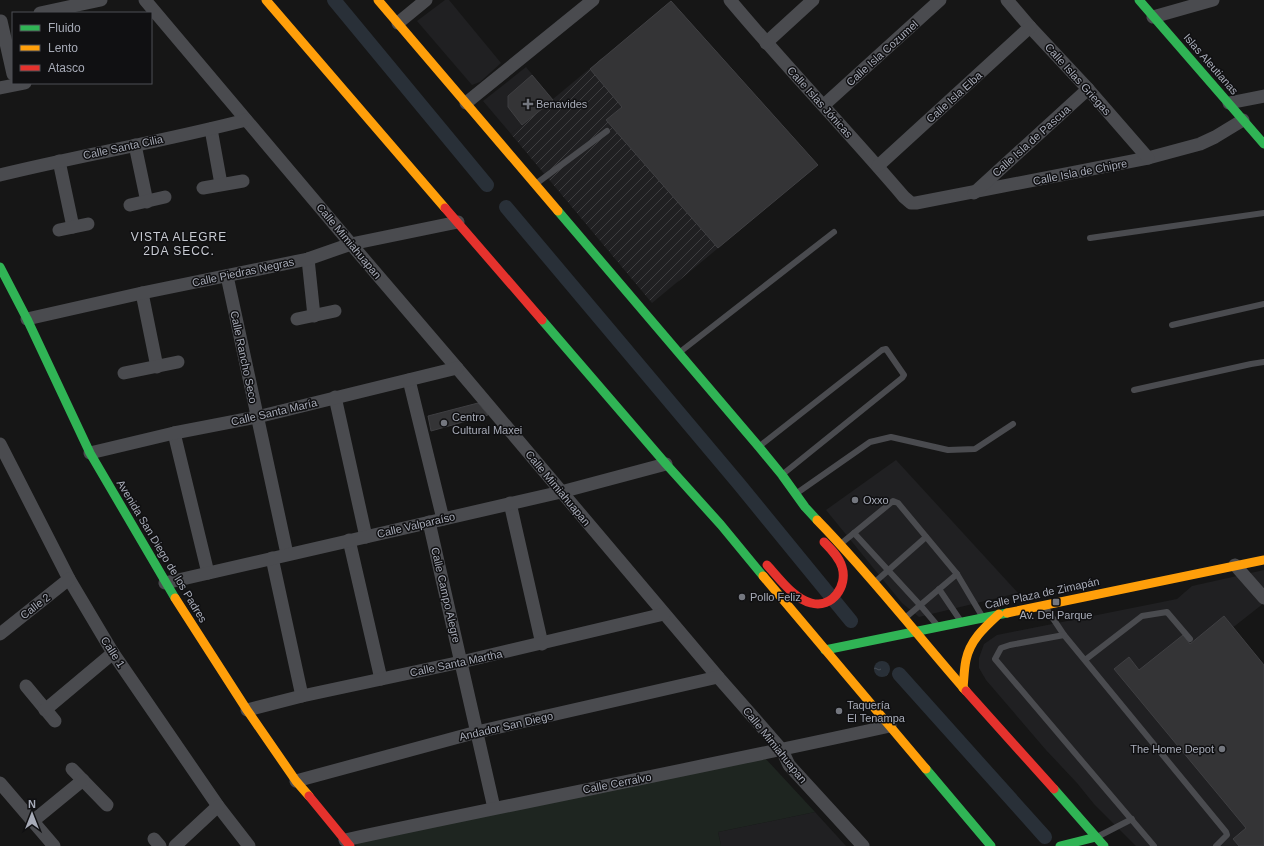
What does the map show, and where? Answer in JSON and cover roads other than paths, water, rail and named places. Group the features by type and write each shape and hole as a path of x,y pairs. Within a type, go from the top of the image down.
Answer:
{"main road":[{"path":"266,0 666,464 722,525 825,650 991,846"},
{"path":"378,0 782,475 805,507 818,534 838,558 842,568 842,577 838,592 827,602 807,602 798,596 738,536 722,525"},
{"name":"Islas Aleutianas","path":"1139,0 1264,144"},
{"name":"Avenida San Diego de los Padres","path":"0,267 27,319 90,453 165,583 247,710 296,781 347,843"},
{"path":"805,507 841,544 914,631 1104,846"},
{"name":"Calle Plaza de Zimapán","path":"825,650 999,613 1264,560"},
{"path":"964,688 967,654 980,632 999,613"},
{"path":"1060,846 1096,837"}],"street":[{"path":"50,12 80,9 101,0"},
{"name":"Calle Mimiahuapan","path":"145,0 350,244 458,368 664,614 782,750 789,764 864,846"},
{"path":"398,23 426,0"},
{"path":"466,103 593,0"},
{"name":"Calle Islas Jónicas","path":"730,0 766,43 911,203"},
{"path":"766,43 813,0"},
{"name":"Calle Isla Cozumel","path":"824,106 940,0"},
{"name":"Calle Islas Griegas","path":"1007,0 1148,158"},
{"path":"1153,17 1212,0"},
{"path":"5,20 12,56"},
{"name":"Calle Isla Elba","path":"878,166 1030,27"},
{"path":"0,88 12,83"},
{"name":"Calle Isla de Pascua","path":"974,193 1088,89"},
{"path":"1229,103 1264,96"},
{"name":"Calle Santa Cilia","path":"0,175 246,120"},
{"name":"Calle Isla de Chipre","path":"911,203 974,193 1148,158 1200,144 1215,138 1243,120"},
{"path":"211,129 221,184"},
{"path":"135,145 147,202"},
{"path":"59,161 73,228"},
{"path":"203,188 243,180"},
{"path":"130,205 165,197"},
{"name":"Calle Piedras Negras","path":"27,319 142,293 308,259 350,244 458,222"},
{"path":"60,230 88,224"},
{"path":"308,259 314,316"},
{"name":"Calle Rancho Seco","path":"227,276 287,554"},
{"path":"142,293 157,367"},
{"path":"297,319 336,311"},
{"path":"124,374 178,362"},
{"name":"Calle Santa María","path":"90,453 174,433 257,417 458,368"},
{"path":"409,380 443,519"},
{"path":"335,397 366,536"},
{"path":"174,433 208,573"},
{"name":"Calle 1","path":"0,444 69,579 113,653 218,806 249,846"},
{"name":"Calle Valparaíso","path":"165,583 561,492 666,464"},
{"path":"510,503 542,644"},
{"name":"Calle Campo Alegre","path":"429,522 494,808"},
{"path":"349,540 381,679"},
{"path":"272,558 302,696"},
{"path":"1235,565 1264,598"},
{"name":"Calle 2","path":"0,634 69,579"},
{"name":"Calle Santa Martha","path":"247,710 302,696 542,644 664,614"},
{"path":"45,710 113,653"},
{"name":"Andador San Diego","path":"296,781 477,732 718,677"},
{"path":"26,686 55,722"},
{"name":"Calle Cerralvo","path":"347,843 494,808 782,750 890,726"},
{"path":"72,769 107,805"},
{"path":"33,821 83,780"},
{"path":"0,783 54,846"},
{"path":"174,846 218,806"}],"lane":[{"path":"535,184 607,131"},
{"path":"1090,238 1264,213"},
{"path":"679,353 834,232"},
{"path":"1172,325 1264,304"},
{"path":"758,447 882,350 886,349 904,374 902,378 782,475"},
{"path":"1134,390 1264,362"},
{"path":"796,494 870,442 891,438 948,450 975,449 1013,424"},
{"path":"841,544 893,501 898,503 957,574 983,617"},
{"path":"854,533 938,626"},
{"path":"874,583 926,537"},
{"path":"905,619 957,574"},
{"path":"939,589 961,622"},
{"path":"1044,605 1064,635 1226,832 1226,837 1216,846"},
{"path":"1085,660 1142,616 1167,612 1190,639"},
{"path":"1064,635 1001,648 995,659 1154,846"},
{"path":"1096,837 1132,819"}],"water":[{"path":"879,661 885,661 890,666 888,675 885,677 879,677 874,672 874,666"}],"waterway":[{"path":"334,0 487,185"},
{"path":"506,207 739,484 851,621"},
{"path":"899,674 1045,837"}],"place":[{"name":"Benavides","path":"528,104"},
{"name":"Centro Cultural Maxei","path":"444,423"},
{"name":"Oxxo","path":"855,500"},
{"name":"Pollo Feliz","path":"742,597"},
{"name":"Av. Del Parque","path":"1056,602"},
{"name":"Taquería El Tenampa","path":"839,711"},
{"name":"The Home Depot","path":"1222,749"}],"district":[{"name":"VISTA ALEGRE 2DA SECC.","path":"179,244"}]}
